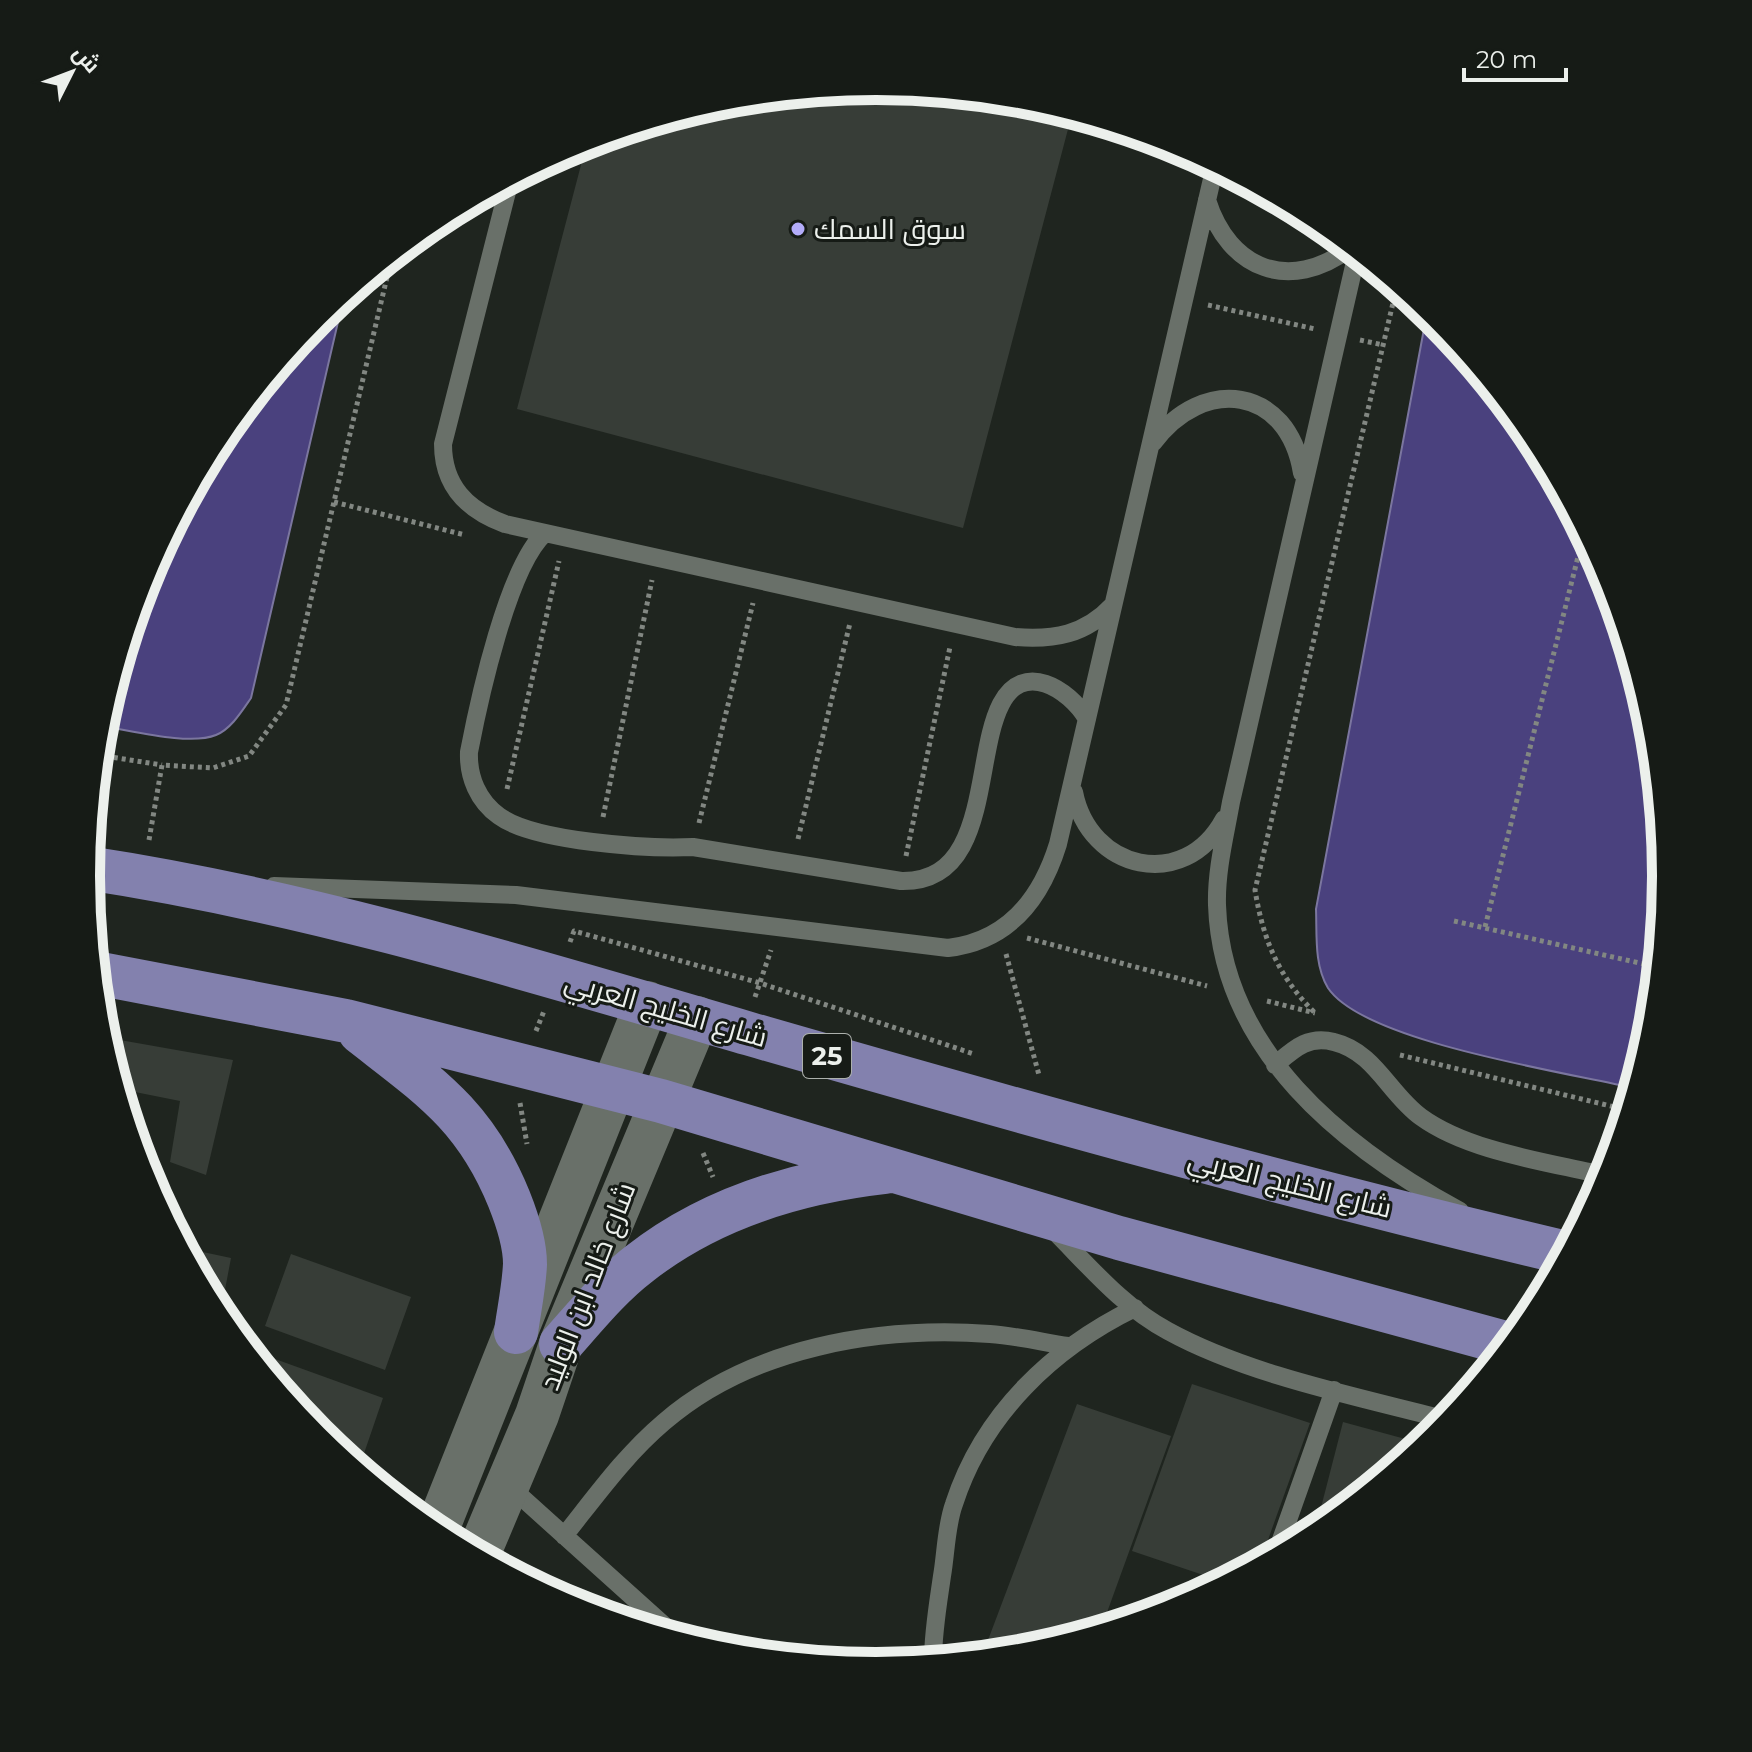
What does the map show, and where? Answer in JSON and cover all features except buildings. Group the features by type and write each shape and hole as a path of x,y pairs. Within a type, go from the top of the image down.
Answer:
{"main road":[{"name":"شارع الخليج العربي","path":"100,870 196,884 647,1003 1133,1143 1553,1250"},
{"path":"107,975 346,1021 613,1088 900,1170 1038,1215 1497,1341"},
{"name":"شارع خالد ابن الوليد","path":"441,1518 647,1003"},
{"name":"شارع خالد ابن الوليد","path":"482,1545 537,1415 561,1344 697,1018"},
{"path":"346,1021 437,1091 479,1137 519,1224 525,1263 516,1332"},
{"path":"561,1344 636,1266 665,1245 728,1212 830,1178 900,1170"}],"lane":[{"path":"196,884 516,895 948,948 966,946 1000,932 1028,906 1048,876 1073,789 1212,177"},
{"path":"506,194 446,427 444,463 453,486 474,510 505,524 1015,637 1045,639 1080,631 1113,605"},
{"path":"1207,200 1212,217 1230,243 1268,270 1285,272 1313,268 1339,254"},
{"path":"1354,265 1231,802 1217,902 1220,942 1235,993 1257,1040 1275,1065 1322,1115 1394,1171 1476,1219 1553,1250"},
{"path":"1149,449 1180,413 1210,399 1238,399 1265,412 1286,432 1299,455 1303,480"},
{"path":"545,533 530,551 513,584 469,752 469,775 474,786 500,817 528,828 598,842 665,848 693,847 901,881 932,875 962,847 971,829 998,709 1016,686 1033,681 1052,685 1069,695 1087,719"},
{"path":"1073,789 1077,811 1099,839 1127,859 1153,866 1177,863 1200,849 1221,824 1231,802"},
{"path":"1275,1065 1301,1043 1311,1040 1337,1043 1373,1064 1401,1098 1437,1126 1497,1150 1593,1173"},
{"path":"1038,1215 1135,1308 1167,1331 1214,1352 1334,1390 1433,1416"},
{"path":"933,1649 953,1504 984,1441 1018,1394 1068,1346 1135,1308"},
{"path":"564,1536 629,1453 665,1420 699,1395 754,1367 838,1343 907,1335 990,1334 1068,1346"},
{"path":"1282,1537 1334,1390"},
{"path":"508,1485 659,1621"}],"path":[{"path":"110,757 162,765 213,768 249,756 286,705 388,273"},
{"path":"1184,299 1383,345"},
{"path":"1321,1019 1294,993 1274,961 1261,927 1255,890 1394,299"},
{"path":"1393,304 1399,303"},
{"path":"334,502 469,536"},
{"path":"500,817 564,537"},
{"path":"1485,927 1580,550"},
{"path":"598,842 656,557"},
{"path":"693,847 759,580"},
{"path":"792,864 856,601"},
{"path":"901,881 955,623"},
{"path":"143,877 162,765"},
{"path":"1454,921 1646,964"},
{"path":"1025,1071 1039,1076 1000,932 1315,1013"},
{"path":"760,983 981,1057"},
{"path":"1388,1052 1616,1107"}],"shaded area":[{"path":"339,316 251,698 227,729 216,735 191,739 114,729 115,725 141,627 180,533 204,488 260,404"},
{"path":"1424,326 1492,404 1548,488 1593,579 1626,675 1645,775 1652,876 1645,977 1623,1086 1516,1064 1422,1039 1381,1024 1349,1007 1328,988 1320,970 1316,909"}],"place":[{"name":"سوق السمك","path":"798,229"}]}
